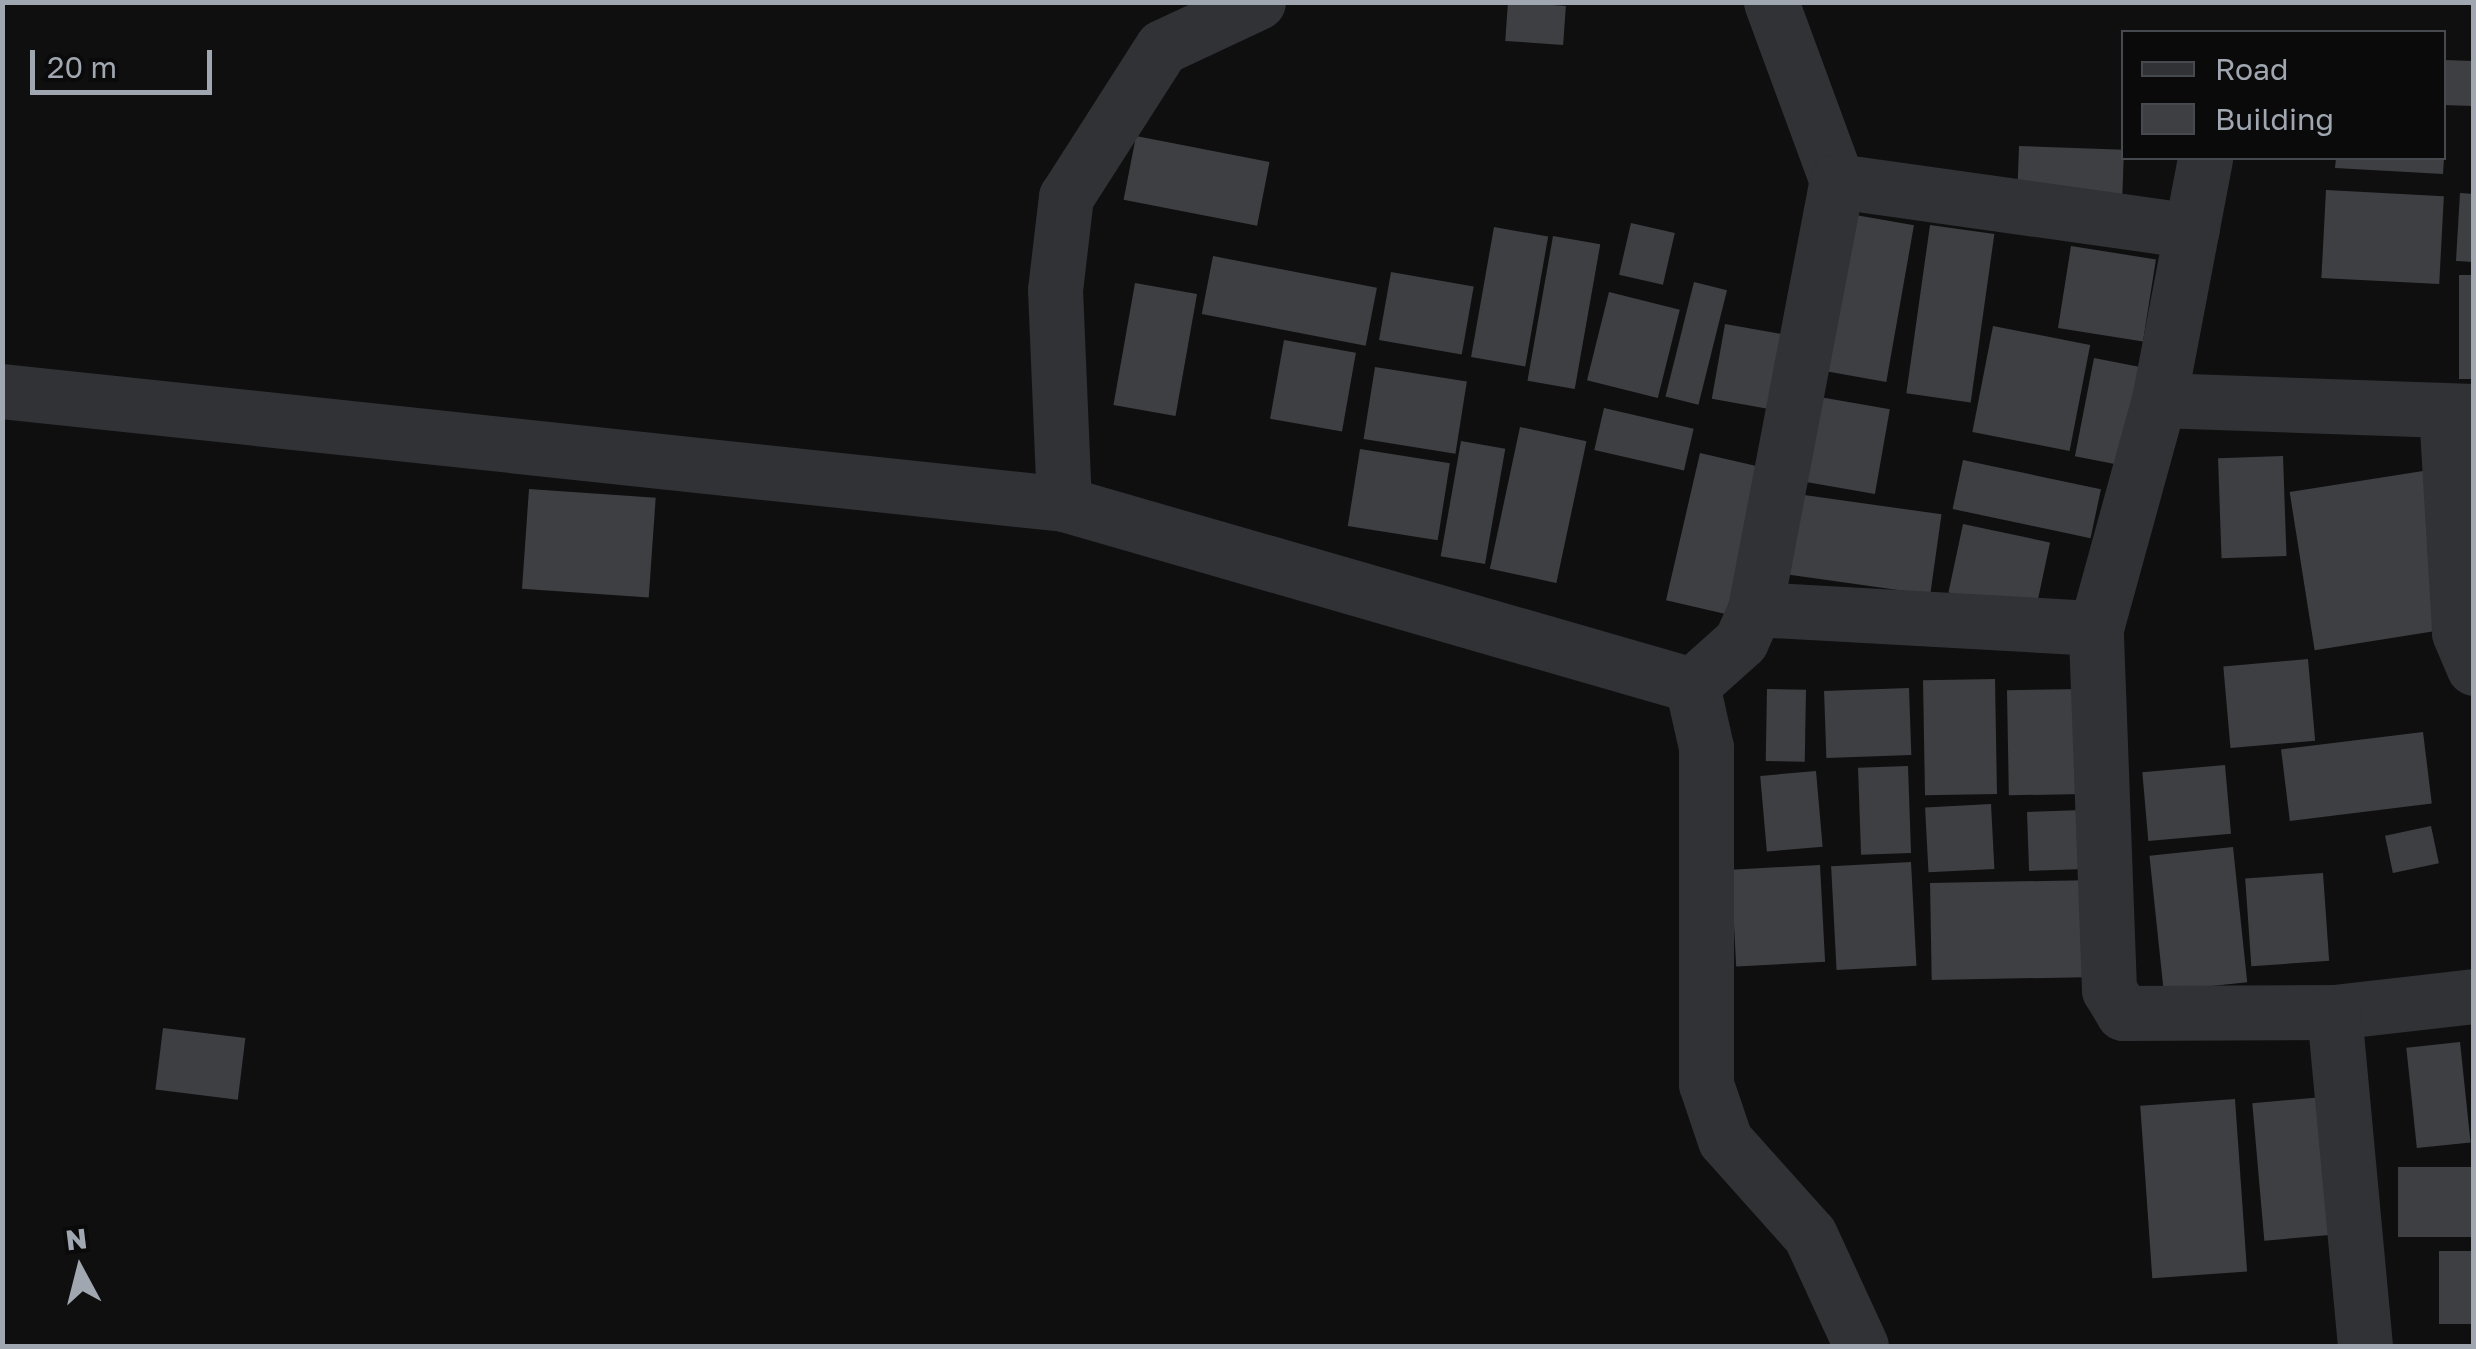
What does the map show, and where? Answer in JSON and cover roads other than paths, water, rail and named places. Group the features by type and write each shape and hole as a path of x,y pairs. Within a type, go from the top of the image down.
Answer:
{"street":[{"path":"1064,504 1055,290 1066,197 1162,47 1258,2"},
{"path":"1692,685 1741,641 1756,609 1836,181 1771,2"},
{"path":"2205,160 2159,400 2096,628 2109,990 2123,1013 2334,1012 2474,996"},
{"path":"1836,181 2191,230"},
{"path":"2,390 1064,504 1692,685"},
{"path":"2159,400 2460,411 2459,633 2474,668"},
{"path":"1756,609 2096,628"},
{"path":"1692,685 1706,747 1706,1084 1726,1140 1810,1235 1861,1346"},
{"path":"2334,1012 2365,1346"}]}
